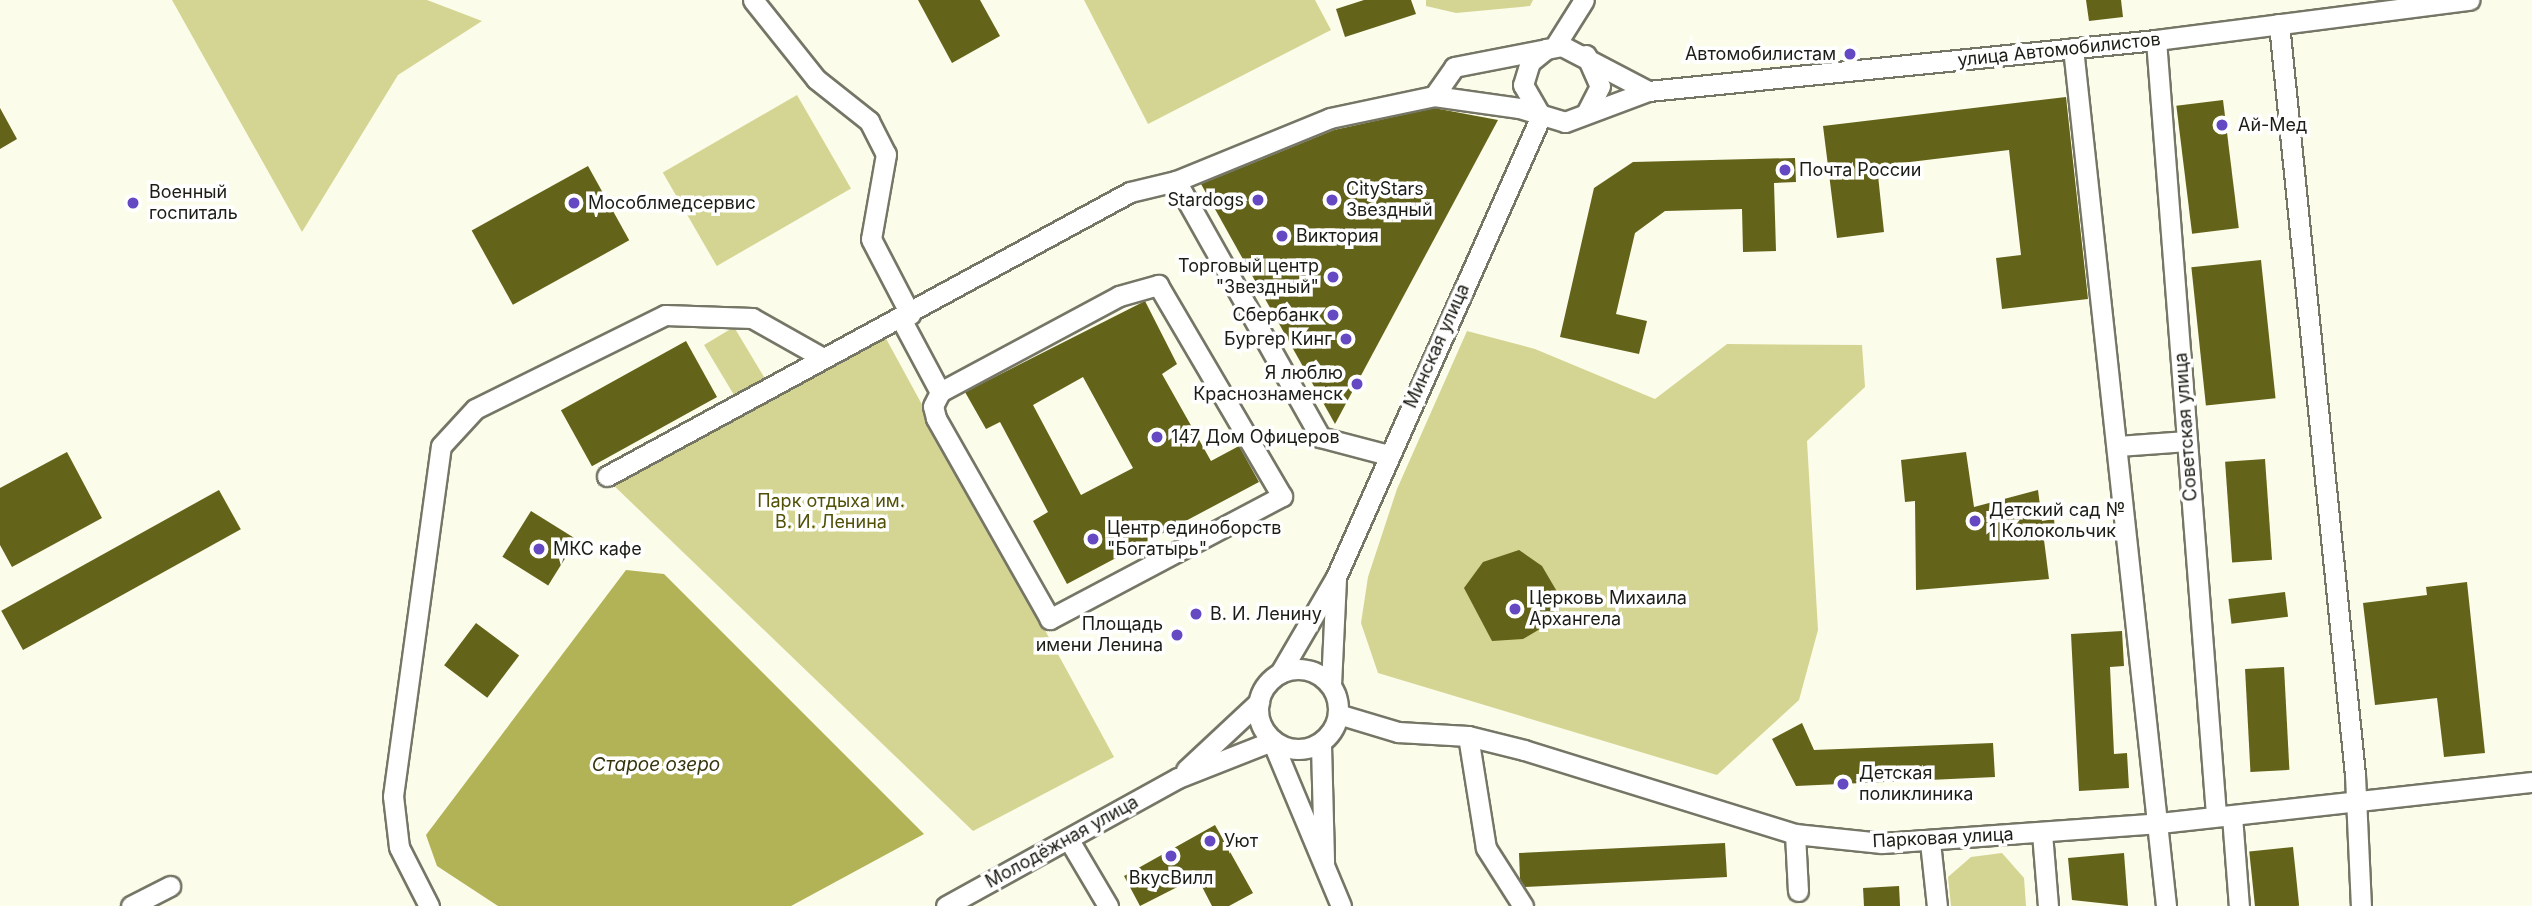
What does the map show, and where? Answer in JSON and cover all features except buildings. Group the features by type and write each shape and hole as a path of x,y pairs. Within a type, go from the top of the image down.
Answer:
{"street":[{"path":"753,0 816,79 869,121 886,154 871,239 940,391"},
{"name":"улица Автомобилистов","path":"1587,112 1648,91 2156,40 2469,0"},
{"path":"1541,116 1523,85 1531,62 1553,47 1584,1"},
{"path":"607,476 1130,192 1176,181 1330,118 1434,96 1564,122 1587,112 1600,86 1596,67 1580,50 1584,1"},
{"path":"2278,24 2354,802 2361,906"},
{"name":"Советская улица","path":"2156,40 2187,441 2224,816 2239,906"},
{"path":"1434,96 1454,67 1553,47 1580,50 1648,91"},
{"path":"2073,48 2160,823 2166,906"},
{"name":"Минская улица","path":"1280,673 1336,577 1541,116"},
{"path":"1176,181 1320,437 1388,455"},
{"path":"1158,285 1282,496 1051,620 936,418 933,405 940,391 1119,296 1158,285"},
{"path":"429,906 399,847 393,796 441,446 475,409 665,315 752,318 822,358"},
{"path":"2118,446 2187,441"},
{"name":"Минская улица","path":"1331,685 1336,577"},
{"path":"1324,875 1321,745 1338,713 1331,685 1302,669 1280,673 1259,702 1262,728 1272,741 1324,875 1341,906"},
{"name":"Молодёжная улица","path":"1178,778 1259,702"},
{"name":"Парковая улица","path":"1338,713 1398,732 1468,736 1795,834 1930,842 2160,823 2532,782"},
{"path":"1468,736 1486,848 1522,906"},
{"path":"1272,741 1289,749 1321,745"},
{"name":"Молодёжная улица","path":"946,906 1178,778 1272,741"},
{"path":"2042,833 2048,906"},
{"path":"1795,834 1798,891"},
{"path":"1069,840 1108,906"},
{"path":"1930,842 1937,906"},
{"path":"131,906 170,886"}],"green space":[{"path":"172,0 427,0 482,21 398,75 302,232"},
{"path":"1084,0 1315,0 1331,30 1148,124"},
{"path":"1426,0 1533,0 1530,6 1456,13 1426,6"},
{"path":"797,95 851,189 717,266 663,172"},
{"path":"734,327 765,379 735,397 704,345"},
{"path":"1467,331 1535,349 1655,399 1727,344 1862,345 1865,387 1807,441 1818,630 1799,700 1717,775 1378,673 1361,623 1368,577 1397,489"},
{"name":"Парк отдыха им. В. И. Ленина","path":"883,333 1114,757 973,831 608,480"},
{"path":"2002,853 2024,878 2026,906 1951,906 1948,877 1971,857"}],"water":[{"name":"Старое озеро","path":"626,570 664,574 924,834 791,906 498,906 437,866 426,835"}],"place":[{"name":"Автомобилистам","path":"1850,54"},
{"name":"Ай-Мед","path":"2222,125"},
{"name":"Почта России","path":"1785,170"},
{"name":"Stardogs","path":"1258,200"},
{"name":"CityStars Звездный","path":"1332,200"},
{"name":"Военный госпиталь","path":"133,203"},
{"name":"Мособлмедсервис","path":"574,203"},
{"name":"Виктория","path":"1282,236"},
{"name":"Торговый центр \"Звездный\"","path":"1333,277"},
{"name":"Сбербанк","path":"1333,315"},
{"name":"Бургер Кинг","path":"1346,339"},
{"name":"Я люблю Краснознаменск","path":"1357,384"},
{"name":"147 Дом Офицеров","path":"1157,437"},
{"name":"Детский сад № 1 Колокольчик","path":"1975,521"},
{"name":"Центр единоборств \"Богатырь\"","path":"1093,539"},
{"name":"МКС кафе","path":"539,549"},
{"name":"Церковь Михаила Архангела","path":"1515,609"},
{"name":"В. И. Ленину","path":"1196,614"},
{"name":"Площадь имени Ленина","path":"1177,635"},
{"name":"Детская поликлиника","path":"1843,784"},
{"name":"Уют","path":"1210,841"},
{"name":"ВкусВилл","path":"1171,856"}]}
